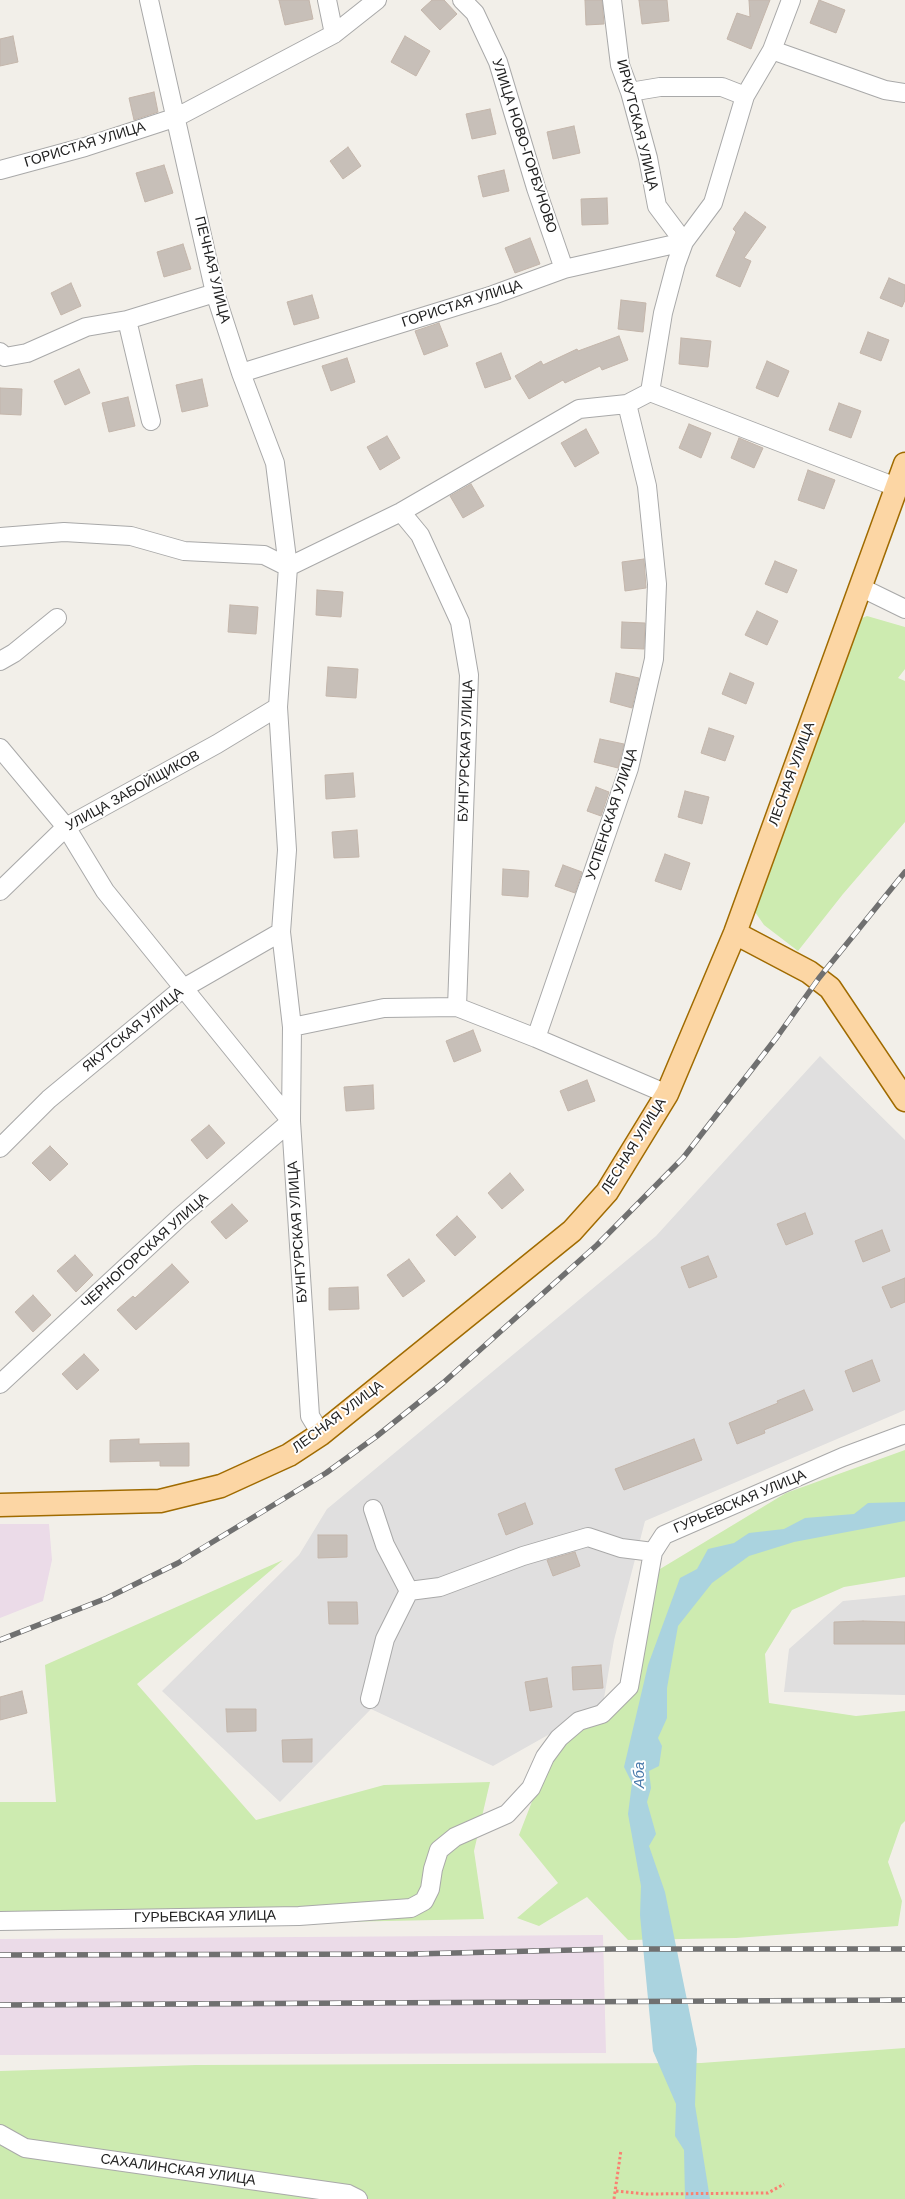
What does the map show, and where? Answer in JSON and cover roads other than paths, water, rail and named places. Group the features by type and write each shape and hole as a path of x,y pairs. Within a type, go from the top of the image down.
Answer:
{"main road":[{"name":"ЛЕСНАЯ УЛИЦА","path":"0,1505 160,1501 221,1486 289,1455 321,1434 572,1231 608,1192 667,1094 735,933 905,464"},
{"path":"735,933 809,972 830,988 905,1100"}],"street":[{"name":"ПЕЧНАЯ УЛИЦА","path":"149,0 177,117 215,293 241,373 275,463 288,567"},
{"path":"327,0 334,34"},
{"name":"ГОРИСТАЯ УЛИЦА","path":"0,170 86,147 177,117 334,34 377,0"},
{"name":"УЛИЦА НОВО-ГОРБУНОВО","path":"462,0 475,13 498,62 536,188 564,269"},
{"name":"ИРКУТСКАЯ УЛИЦА","path":"612,0 620,65 630,92 648,158 657,206 684,242"},
{"path":"650,392 663,313 684,242 713,203 745,96 772,50 791,0"},
{"path":"772,50 885,90 905,92"},
{"path":"630,92 660,87 722,87 745,96"},
{"name":"ГОРИСТАЯ УЛИЦА","path":"241,373 493,295 564,269 684,242"},
{"path":"0,352 5,357 27,353 86,327 127,320 215,293"},
{"path":"127,320 151,421"},
{"path":"0,537 64,532 131,536 184,551 264,555 288,567 401,512 579,409 627,404 650,392 896,488"},
{"name":"УСПЕНСКАЯ УЛИЦА","path":"536,1038 630,768 654,659 657,584 647,486 627,404"},
{"name":"БУНГУРСКАЯ УЛИЦА","path":"401,512 420,535 460,622 469,675 457,1007"},
{"name":"БУНГУРСКАЯ УЛИЦА","path":"288,567 278,707 288,850 281,932 292,1027 292,1121 310,1416 321,1434"},
{"path":"860,587 905,609"},
{"path":"0,661 14,653 57,618"},
{"name":"УЛИЦА ЗАБОЙЩИКОВ","path":"0,891 66,827 217,744 278,707"},
{"path":"0,748 66,827 105,891 292,1121"},
{"name":"ЯКУТСКАЯ УЛИЦА","path":"0,1148 50,1099 182,988 281,932"},
{"path":"292,1027 384,1008 457,1007 536,1038 667,1094"},
{"name":"ЧЕРНОГОРСКАЯ УЛИЦА","path":"0,1384 180,1217 292,1121"},
{"name":"ГУРЬЕВСКАЯ УЛИЦА","path":"0,1921 299,1916 411,1908 424,1901 430,1889 439,1850 455,1837 507,1814 530,1788 545,1756 558,1738 579,1721 602,1714 629,1687 653,1552 664,1535 843,1458 905,1434"},
{"path":"372,1509 385,1545 409,1591"},
{"path":"409,1591 440,1587 531,1553 588,1537 621,1548 653,1552"},
{"path":"370,1699 385,1639 409,1591"},
{"name":"САХАЛИНСКАЯ УЛИЦА","path":"0,2134 25,2148 348,2194 358,2199"}],"water":[{"name":"Аба","path":"905,1502 905,1521 794,1542 749,1556 712,1583 678,1626 667,1688 667,1718 658,1738 662,1746 659,1766 649,1771 651,1788 647,1802 656,1834 649,1846 665,1892 697,2049 695,2105 710,2199 685,2199 684,2150 675,2136 676,2104 653,2051 640,1915 641,1886 628,1814 632,1783 624,1767 648,1665 680,1578 697,1569 708,1549 734,1543 749,1533 784,1529 805,1518 854,1514 868,1503"}],"railway":[{"path":"0,1640 107,1598 178,1563 326,1473 377,1436 443,1383 597,1245 683,1158 777,1037 819,978 905,872"},
{"path":"0,1955 414,1954 613,1949 905,1949"},
{"path":"0,2005 905,2000"}]}
